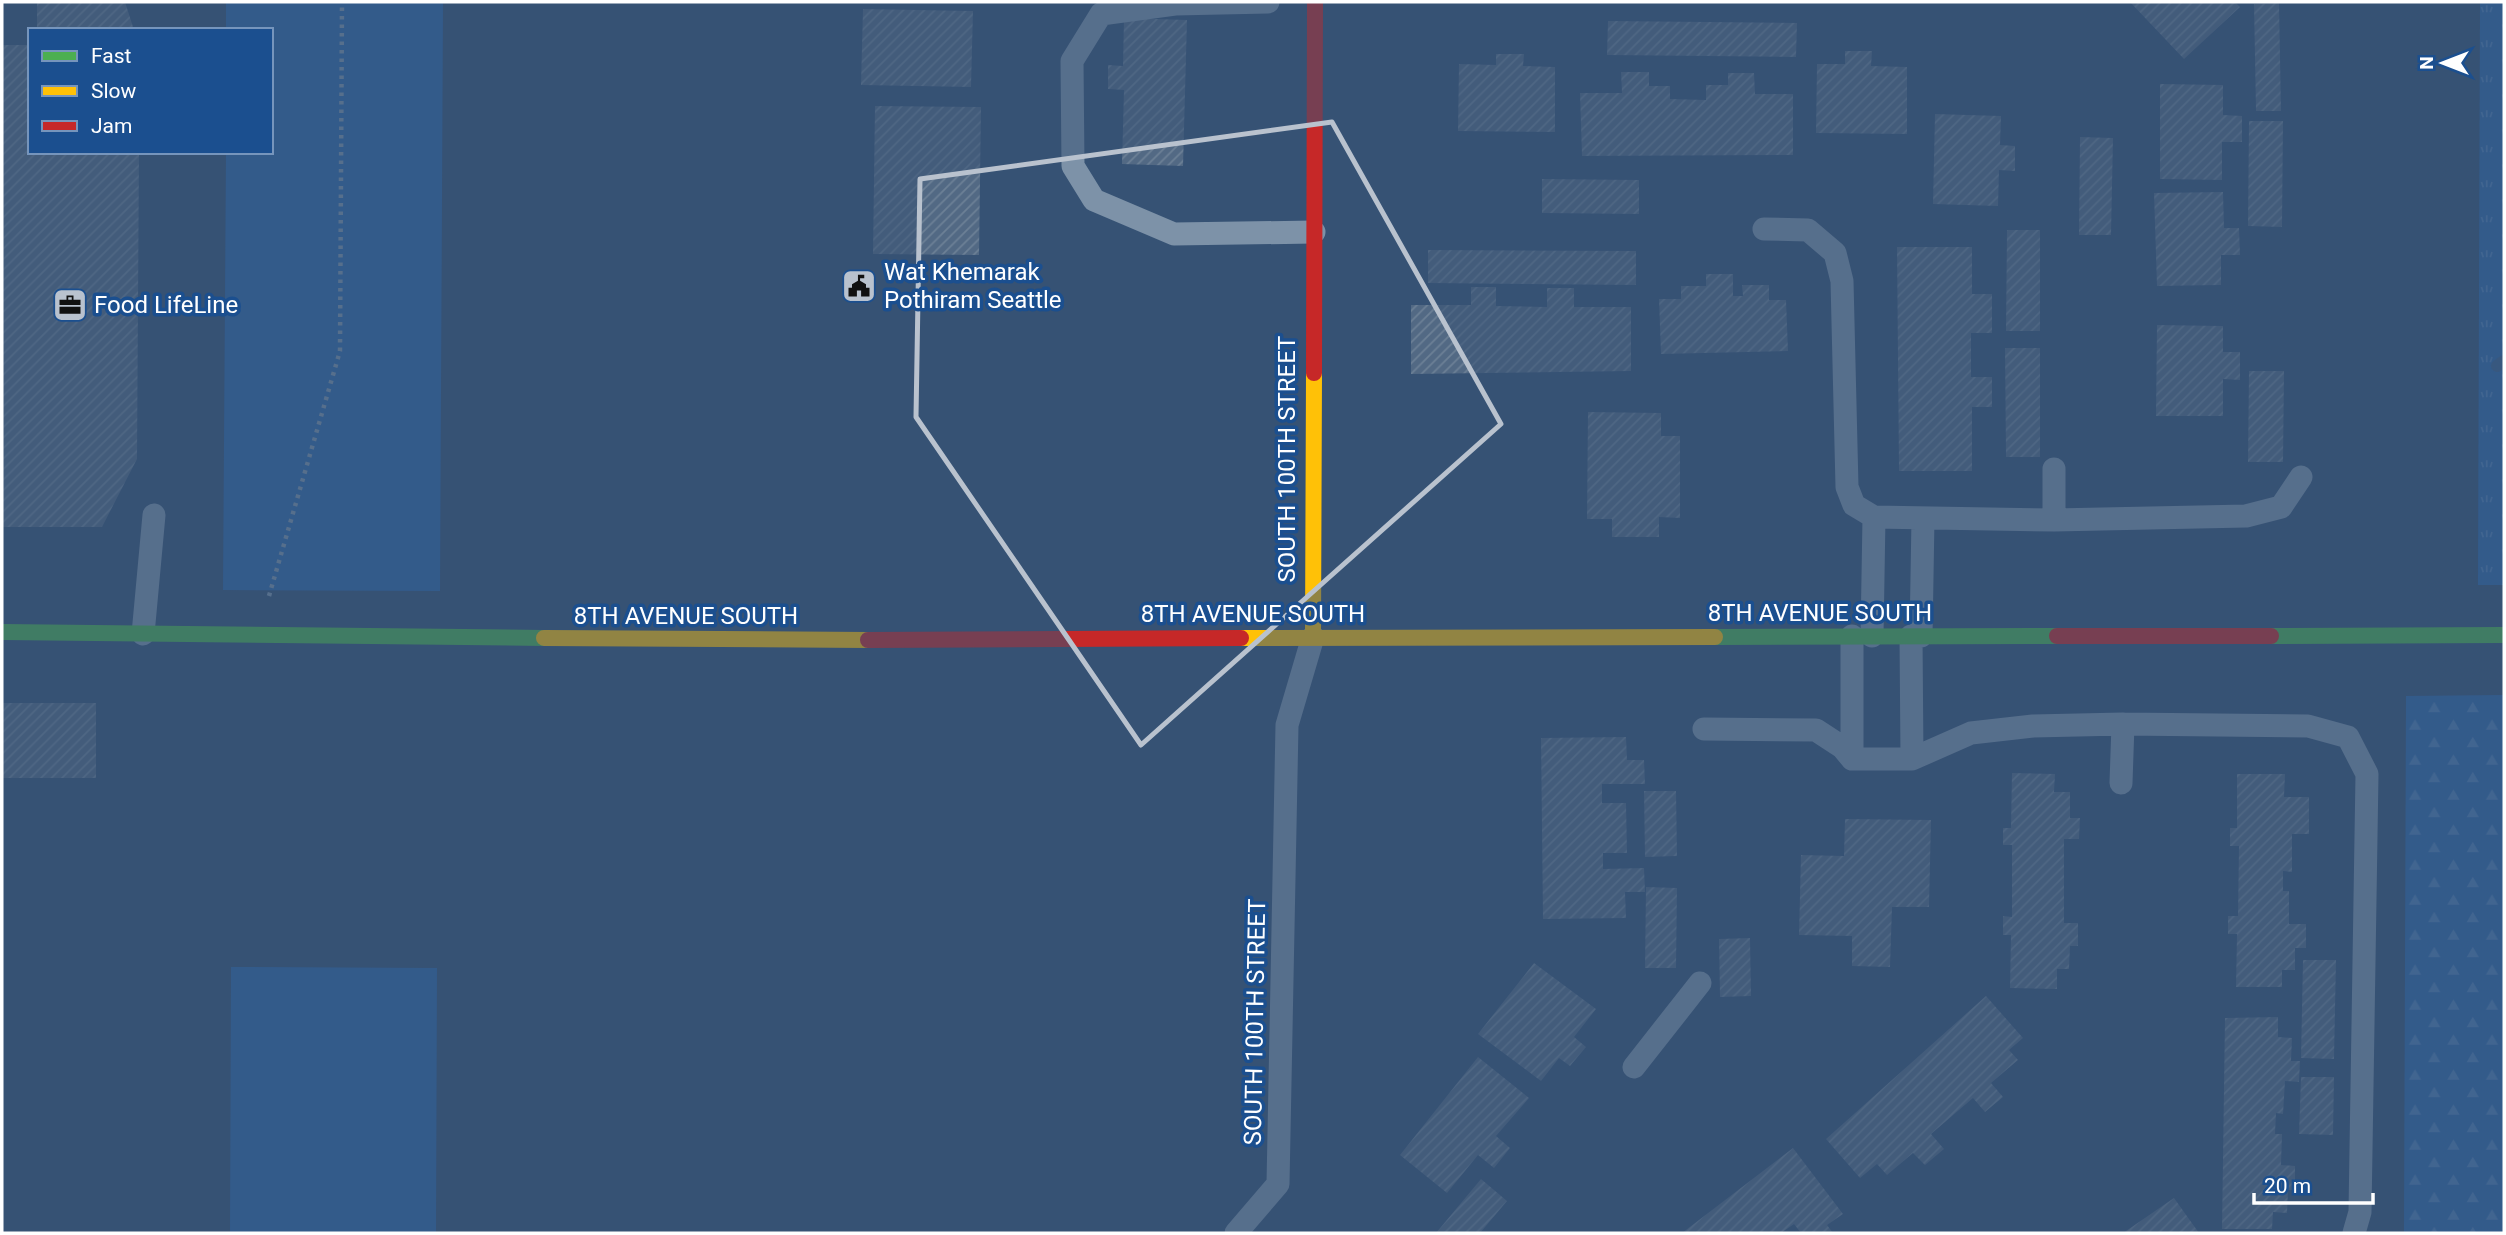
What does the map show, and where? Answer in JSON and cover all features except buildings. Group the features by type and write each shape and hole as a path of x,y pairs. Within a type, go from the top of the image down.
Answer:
{"street":[{"name":"SOUTH 100TH STREET","path":"1313,637 1315,2"},
{"name":"8TH AVENUE SOUTH","path":"2,632 695,640 2504,635"}],"lane":[{"path":"1269,2 1175,4 1101,14 1072,61 1073,166 1094,200 1174,234 1314,232"},
{"path":"1764,229 1808,230 1835,253 1842,281 1847,487 1854,505 1874,517 2054,520 2246,516 2281,507 2301,477"},
{"path":"2054,469 2054,520"},
{"path":"143,634 154,515"},
{"path":"1852,760 1874,517"},
{"path":"1912,759 1923,518"},
{"name":"SOUTH 100TH STREET","path":"1236,1233 1278,1184 1287,724 1313,637"},
{"path":"2121,783 2123,724"},
{"path":"1852,760 1912,759 1971,733 2032,726 2308,726 2348,737 2367,774 2360,1212 2354,1233"},
{"path":"1704,729 1816,730 1842,747 1852,760"},
{"path":"1634,1067 1700,983"}],"path":[{"path":"258,635 340,351 342,2"}],"highlighted area":[{"path":"1332,122 1501,424 1141,745 916,417 920,179"}],"green space":[{"path":"226,2 443,2 440,591 223,590 226,154 273,154 273,28 226,28"},
{"path":"2480,2 2504,2 2504,585 2478,585"},
{"path":"2504,695 2504,1233 2404,1233 2406,696"},
{"path":"231,967 437,968 436,1233 230,1233"}],"waterway":[{"path":"2497,366 2504,361"}],"traffic: fast":[{"path":"2,632 544,638"},
{"path":"2271,636 2504,635"},
{"path":"1715,637 2057,636"}],"traffic: slow":[{"path":"1313,637 1314,373"},
{"path":"1241,638 1715,637"},
{"path":"544,638 868,640"}],"traffic: jam":[{"path":"1314,373 1315,2"},
{"path":"2057,636 2271,636"},
{"path":"868,640 1241,638"}],"place":[{"name":"Wat Khemarak Pothiram Seattle","path":"859,286"},
{"name":"Food LifeLine","path":"70,305"}]}
